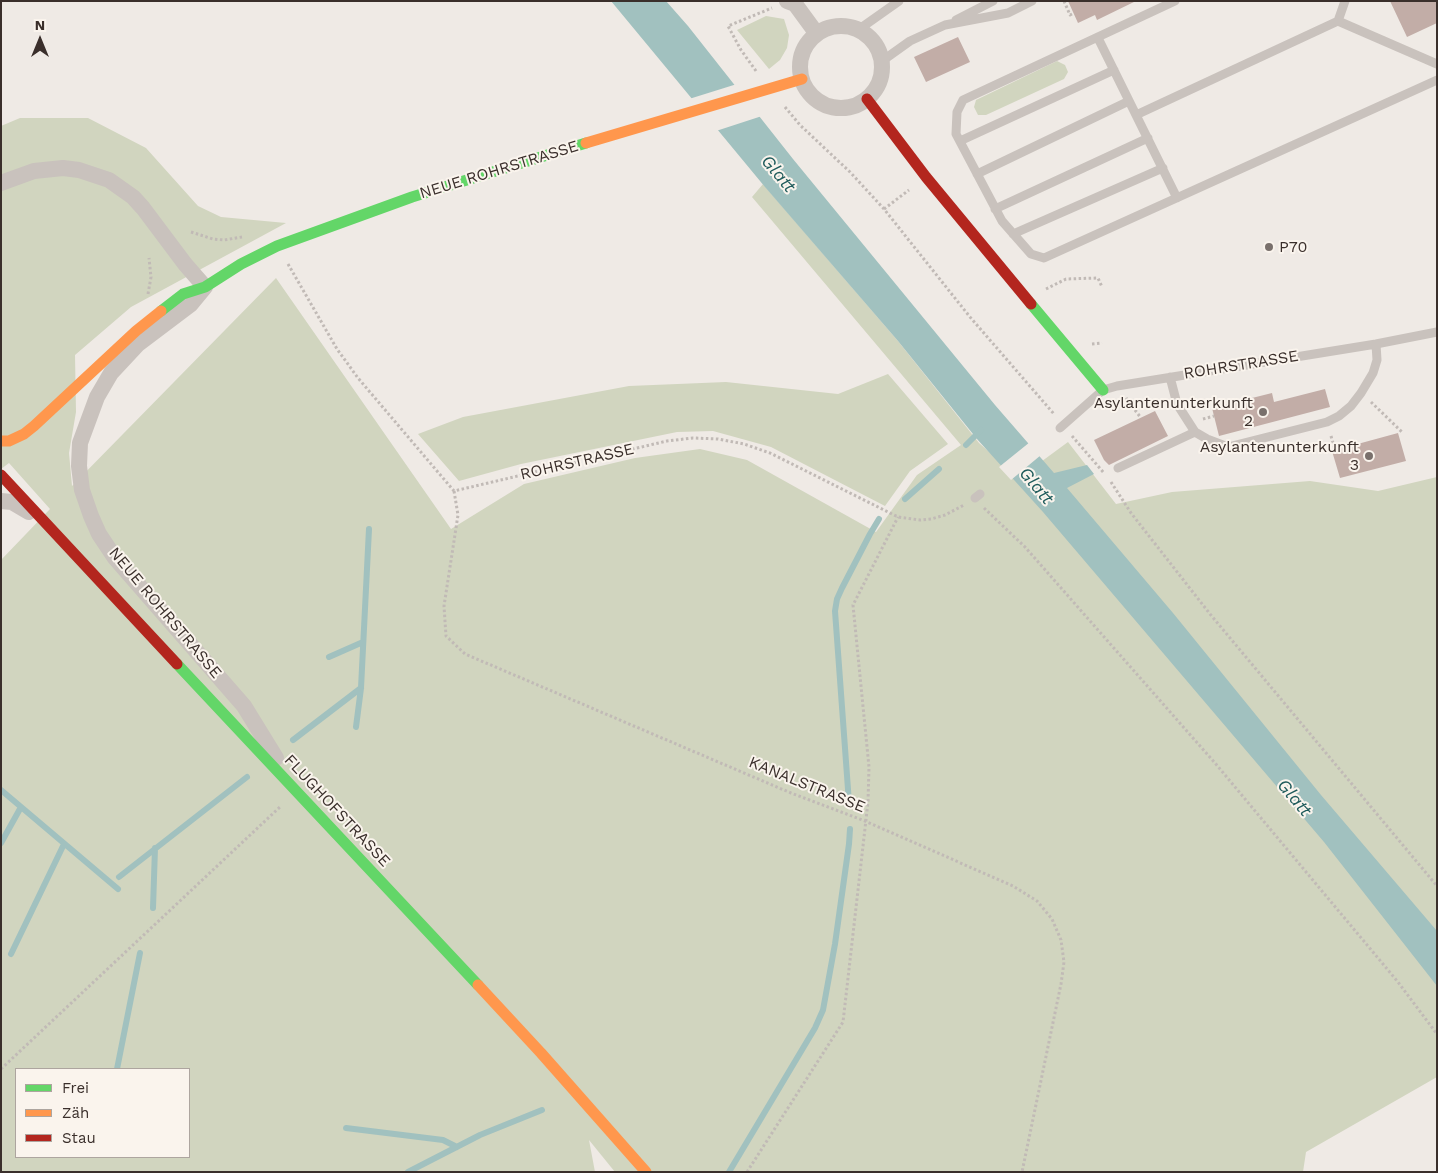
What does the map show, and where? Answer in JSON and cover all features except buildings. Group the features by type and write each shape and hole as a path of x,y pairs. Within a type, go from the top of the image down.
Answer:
{"street":[{"path":"787,1 794,4 817,34"},
{"path":"837,26 858,30 874,42 879,52 882,61 882,72 879,82 867,99 857,104 835,107 824,104 814,98 802,79 800,69 803,54 810,41 817,34 827,29 837,26"},
{"name":"NEUE ROHRSTRASSE","path":"1,441 10,441 24,434 136,330 182,294 205,287 241,264 277,246 412,197 802,79"},
{"path":"867,99 926,177 1103,390"},
{"path":"1,183 34,171 63,168 86,172 108,180 127,193 143,208 185,264 205,287"},
{"name":"NEUE ROHRSTRASSE","path":"205,287 191,304 138,344 111,373 97,397 80,443 79,466 82,490 91,516 115,558 244,706 296,792"},
{"name":"FLUGHOFSTRASSE","path":"1,475 541,1053 646,1172"},
{"path":"1,501 12,502 46,522"}],"lane":[{"path":"858,30 899,1"},
{"path":"882,61 910,41 993,1"},
{"path":"944,25 1008,13 1032,1"},
{"path":"1175,1 963,100 957,112 956,134 1002,221 1031,254 1044,258 1437,80"},
{"path":"1136,116 1338,21 1344,1"},
{"path":"1338,21 1437,64"},
{"path":"1098,38 1177,198"},
{"path":"960,141 1114,70"},
{"path":"977,174 1129,101"},
{"path":"995,209 1148,138"},
{"path":"1013,234 1163,168"},
{"name":"ROHRSTRASSE","path":"1062,426 1103,390 1117,386 1376,344 1437,332"},
{"path":"1170,376 1177,404 1195,432 1228,447 1327,422 1339,416 1351,406 1373,373 1377,360 1376,344"},
{"path":"1118,468 1195,432"}],"path":[{"path":"758,74 741,50 728,26 772,10 774,1"},
{"path":"1064,1 1069,7 1070,15 1074,13"},
{"path":"782,103 800,125 850,172 884,209 970,317 1110,480 1131,513 1210,614 1437,886"},
{"path":"884,209 926,177"},
{"path":"191,232 213,239 224,240 244,236"},
{"path":"277,246 336,349 358,378 454,491"},
{"path":"1043,290 1066,279 1098,278 1102,287"},
{"path":"1117,386 1141,418"},
{"path":"1361,393 1402,432"},
{"name":"ROHRSTRASSE","path":"454,491 629,450 693,438 718,439 744,444 770,453 898,516 920,520 931,519 945,515 978,496 1026,547 1215,763 1398,982 1437,1034"},
{"name":"KANALSTRASSE","path":"454,491 458,516 444,606 446,636 465,654 791,793 865,821 1013,886 1037,901 1052,919 1061,940 1064,962 1022,1172"},
{"path":"747,1172 843,1022 869,767 853,605 898,516"},
{"path":"1,1069 296,792"}],"green space":[{"path":"766,16 784,19 789,35 787,48 780,60 769,69 737,30"},
{"path":"1057,61 1065,65 1068,72 1064,79 986,115 978,115 974,107 976,100"},
{"path":"20,118 88,118 146,148 198,206 221,217 286,223 131,307 75,355 76,412 69,453 72,486 276,278 451,529 524,484 635,458 700,449 747,460 876,532 917,475 961,445 752,197 763,184 898,341 979,443 1019,478 1068,442 1116,504 1172,492 1310,481 1378,491 1437,477 1437,1077 1306,1152 1303,1172 615,1172 589,1140 595,1172 1,1172 1,560 50,509 9,463 1,469 1,126"},
{"path":"888,374 948,444 910,471 885,506 771,447 713,431 677,432 521,464 459,481 418,434 463,417 629,386 726,382 838,394"}],"water":[{"name":"Glatt","path":"611,1 666,1 995,405 1054,473 1087,465 1094,474 1067,488 1173,613 1321,795 1437,931 1437,986 1324,842 1043,512 977,439 898,341 765,187"}],"pier":[{"path":"737,84 762,116 716,131 689,99"},
{"path":"1030,442 1041,455 1011,480 999,467"}],"waterway":[{"path":"966,445 981,430"},
{"path":"905,499 939,469"},
{"path":"849,803 835,611 837,599 842,588 879,519"},
{"path":"356,727 361,688 369,529"},
{"path":"329,657 363,642"},
{"path":"293,740 361,688"},
{"path":"119,877 247,777"},
{"path":"1,790 118,889"},
{"path":"1,843 21,807"},
{"path":"729,1172 815,1028 823,1010 835,944 850,829"},
{"path":"11,954 64,844"},
{"path":"153,908 155,848"},
{"path":"117,1068 140,953"},
{"path":"408,1172 480,1135 542,1110"},
{"path":"346,1128 443,1140 457,1147"}],"traffic: fast":[{"path":"161,311 183,294 205,287 241,264 277,246 412,197 586,143"},
{"path":"1031,304 1103,390"},
{"path":"177,664 478,985"}],"traffic: slow":[{"path":"586,143 802,79"},
{"path":"1,441 9,441 24,434 34,426 136,331 161,311"},
{"path":"478,985 646,1172"}],"traffic: jam":[{"path":"867,99 926,177 1031,304"},
{"path":"1,475 177,664"}],"place":[{"name":"P70","path":"1269,247"},
{"name":"Asylantenunterkunft 2","path":"1263,412"},
{"name":"Asylantenunterkunft 3","path":"1369,456"}]}
